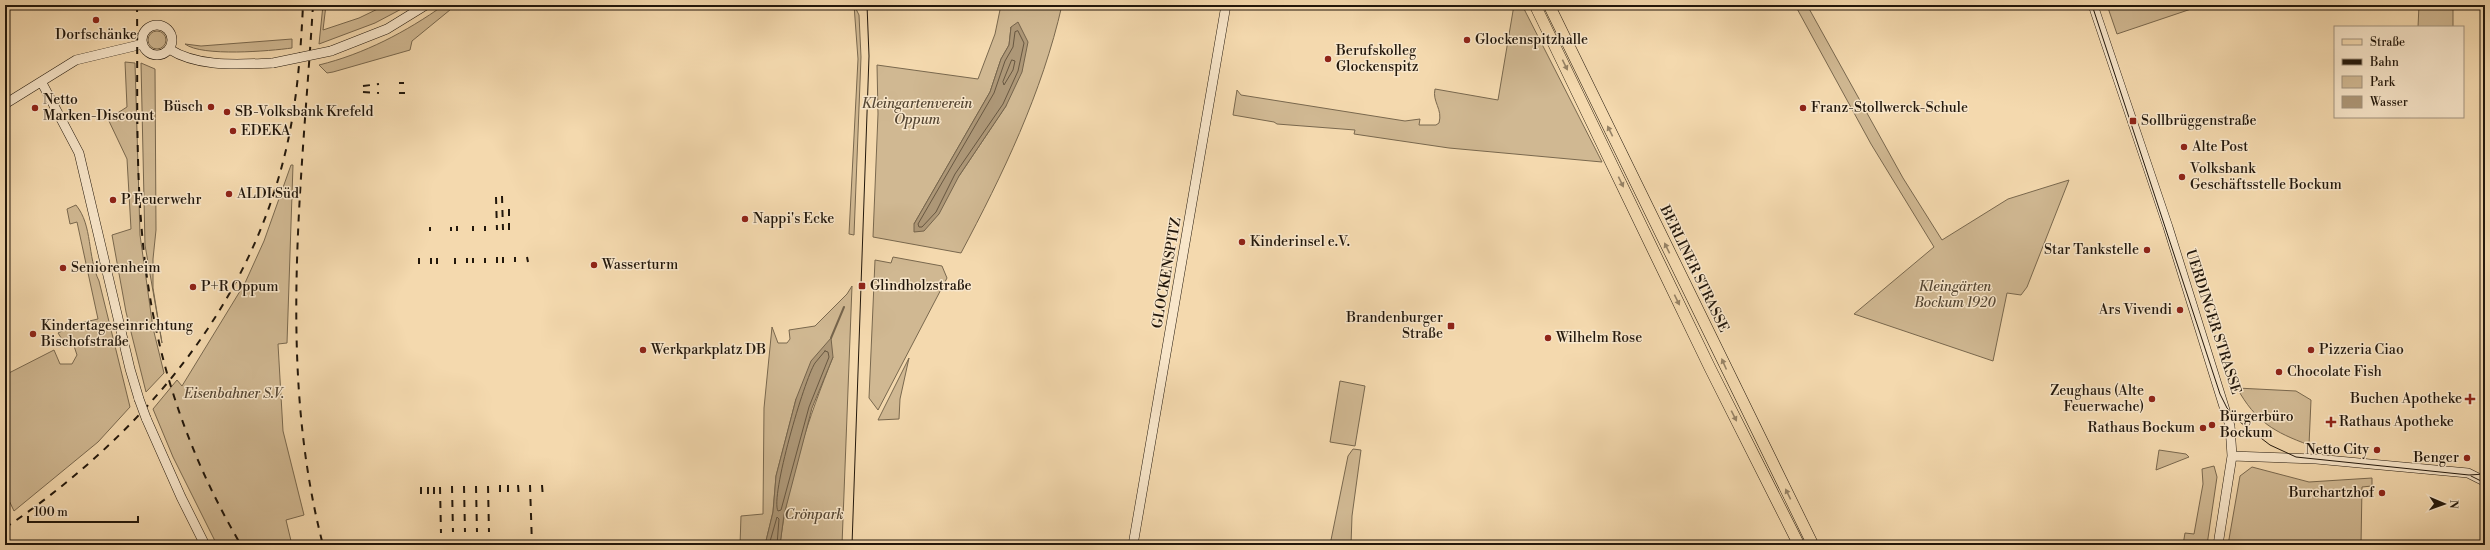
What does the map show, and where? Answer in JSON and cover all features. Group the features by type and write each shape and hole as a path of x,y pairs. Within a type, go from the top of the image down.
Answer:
{"main road":[{"path":"169,49 186,57 202,61 273,62 331,51 386,29 426,5"},
{"name":"GLOCKENSPITZ","path":"1133,545 1226,5"},
{"name":"BERLINER STRASSE","path":"1535,5 1710,368 1799,545"},
{"name":"BERLINER STRASSE","path":"1549,5 1814,545"},
{"name":"UERDINGER STRASSE","path":"2093,5 2227,411 2232,456 2218,545"},
{"path":"161,25 172,35 169,49 162,55 155,55 149,52 143,44 142,38 147,29 152,26 161,25"},
{"path":"5,104 42,83 76,60 143,44"},
{"path":"42,83 80,153 129,362 146,418 178,491 205,545"},
{"path":"2232,456 2338,461 2468,473 2484,478"}],"green space":[{"path":"323,5 326,5 323,30 359,18 386,5 409,5 375,23 319,44"},
{"path":"444,5 456,5 412,41 410,50 327,73 319,65 352,55 384,41 430,15"},
{"path":"854,5 859,15 861,57 854,235 849,234 858,59"},
{"name":"Kleingartenverein Oppum","path":"1001,5 1062,5 1044,70 1020,132 992,193 961,253 873,237 878,114 877,65 978,79 995,34","holes":["1011,27 1006,106 959,176 914,224 990,92 1001,59 1009,45"]},
{"path":"1514,5 1522,5 1602,162 1449,148 1354,134 1355,130 1277,124 1274,122 1233,115 1237,90 1241,95 1405,121 1420,119 1419,125 1436,125 1439,123 1440,114 1434,94 1435,89 1498,100"},
{"name":"Kleingärten Bockum 1920","path":"1795,5 1807,5 1903,178 1942,240 2008,199 2069,180 2027,287 2021,295 2007,293 1993,361 1854,314 1934,247 1871,144"},
{"path":"2107,5 2203,5 2117,34"},
{"path":"2419,5 2453,5 2453,26 2418,26"},
{"path":"153,31 161,31 166,36 164,47 161,49 153,49 148,44 148,36"},
{"path":"292,39 292,48 237,52 206,51 185,44 201,46"},
{"path":"125,62 135,63 140,235 153,328 164,373 146,392 126,312 112,235 131,229 127,159 108,119 127,107"},
{"path":"141,63 155,69 156,230 153,259 153,288 162,343 145,245"},
{"name":"Eisenbahner S.V.","path":"291,165 293,165 287,343 278,344 283,431 304,515 286,520 292,545 217,545 173,457 153,409 177,380 182,386 245,283 264,241"},
{"path":"76,205 85,222 88,232 95,271 99,281 130,407 98,442 14,511 5,492 5,375 54,350 60,364 72,364 77,355 74,346 65,344 58,333 76,324 98,319 77,222 70,224 67,209"},
{"path":"893,257 942,266 947,278 878,410 869,398 875,260 891,263"},
{"name":"Crönpark","path":"852,286 842,545 780,545 788,497 800,450 833,357 796,399 776,476 773,512 765,545 740,545 741,516 763,514 764,408 772,327 778,343 787,343 790,339 789,330 815,326 847,294"},
{"path":"909,358 900,399 899,419 878,420"},
{"path":"1340,381 1365,386 1355,446 1330,442"},
{"path":"2237,388 2296,391 2311,400 2309,445 2276,430 2259,418 2244,400"},
{"path":"1353,449 1361,450 1352,516 1351,545 1330,545 1348,456"},
{"path":"2159,450 2186,454 2189,457 2156,470"},
{"path":"2214,466 2217,477 2207,545 2183,545 2185,533 2194,534 2203,484 2202,469"},
{"path":"2252,467 2309,482 2372,478 2372,486 2362,487 2361,545 2228,545 2240,476"}],"water":[{"path":"1018,22 1028,42 1022,72 1006,106 959,176 939,214 924,231 914,232 914,224 990,92 1001,59 1009,45 1011,27"},
{"path":"831,338 833,357 812,408 784,515 780,545 765,545 773,512 776,476 796,399 811,361"}],"waterway":[{"path":"831,338 844,307"}],"tram line":[{"path":"852,545 869,56 867,5"},
{"path":"2092,5 2220,394 2227,408 2240,422 2270,445 2296,457 2469,475 2485,474"},
{"path":"2471,476 2485,483"}],"railway":[{"path":"137,5 137,112 141,220 144,256 155,325 172,390 195,454 224,515 241,545"},
{"path":"5,528 56,491 104,450 148,405 188,357 222,306 251,251 274,193 293,115 299,68 303,5"},
{"path":"313,5 299,208 297,344 300,411 309,478 323,545"},
{"path":"399,83 404,83"},
{"path":"363,86 379,84"},
{"path":"363,92 379,93"},
{"path":"399,93 405,93"},
{"path":"502,196 503,230"},
{"path":"496,197 497,230"},
{"path":"509,209 509,230"},
{"path":"457,226 457,231"},
{"path":"473,226 473,231"},
{"path":"485,226 485,231"},
{"path":"497,257 497,263"},
{"path":"503,257 503,263"},
{"path":"515,257 515,262"},
{"path":"527,257 528,262"},
{"path":"419,258 419,264"},
{"path":"431,258 431,264"},
{"path":"437,258 437,264"},
{"path":"455,258 455,264"},
{"path":"467,258 467,263"},
{"path":"473,258 473,263"},
{"path":"485,258 485,263"},
{"path":"500,485 500,499"},
{"path":"508,485 508,499"},
{"path":"518,485 519,498"},
{"path":"530,485 532,545"},
{"path":"542,485 543,498"},
{"path":"452,486 453,532"},
{"path":"464,486 465,532"},
{"path":"476,486 477,532"},
{"path":"488,486 489,532"},
{"path":"421,487 421,500"},
{"path":"428,487 428,499"},
{"path":"434,487 434,499"},
{"path":"440,487 441,533"}],"place":[{"name":"Dorfschänke","path":"96,20"},
{"name":"Glockenspitzhalle","path":"1467,40"},
{"name":"Berufskolleg Glockenspitz","path":"1328,59"},
{"name":"Büsch","path":"211,107"},
{"name":"Netto Marken-Discount","path":"35,108"},
{"name":"Franz-Stollwerck-Schule","path":"1803,108"},
{"name":"SB-Volksbank Krefeld","path":"227,112"},
{"name":"Sollbrüggenstraße","path":"2133,121"},
{"name":"EDEKA","path":"233,131"},
{"name":"Alte Post","path":"2184,147"},
{"name":"Volksbank Geschäftsstelle Bockum","path":"2182,177"},
{"name":"ALDI Süd","path":"229,194"},
{"name":"P Feuerwehr","path":"113,200"},
{"name":"Nappi's Ecke","path":"745,219"},
{"name":"Kinderinsel e.V.","path":"1242,242"},
{"name":"Star Tankstelle","path":"2147,250"},
{"name":"Wasserturm","path":"594,265"},
{"name":"Seniorenheim","path":"63,268"},
{"name":"Glindholzstraße","path":"862,286"},
{"name":"P+R Oppum","path":"193,287"},
{"name":"Ars Vivendi","path":"2180,310"},
{"name":"Brandenburger Straße","path":"1451,326"},
{"name":"Kindertageseinrichtung Bischofstraße","path":"33,334"},
{"name":"Wilhelm Rose","path":"1548,338"},
{"name":"Werkparkplatz DB","path":"643,350"},
{"name":"Pizzeria Ciao","path":"2311,350"},
{"name":"Chocolate Fish","path":"2279,372"},
{"name":"Zeughaus (Alte Feuerwache)","path":"2152,399"},
{"name":"Buchen Apotheke","path":"2470,399"},
{"name":"Rathaus Apotheke","path":"2331,422"},
{"name":"Bürgerbüro Bockum","path":"2212,425"},
{"name":"Rathaus Bockum","path":"2203,428"},
{"name":"Netto City","path":"2377,450"},
{"name":"Benger","path":"2467,458"},
{"name":"Burchartzhof","path":"2382,493"}]}
